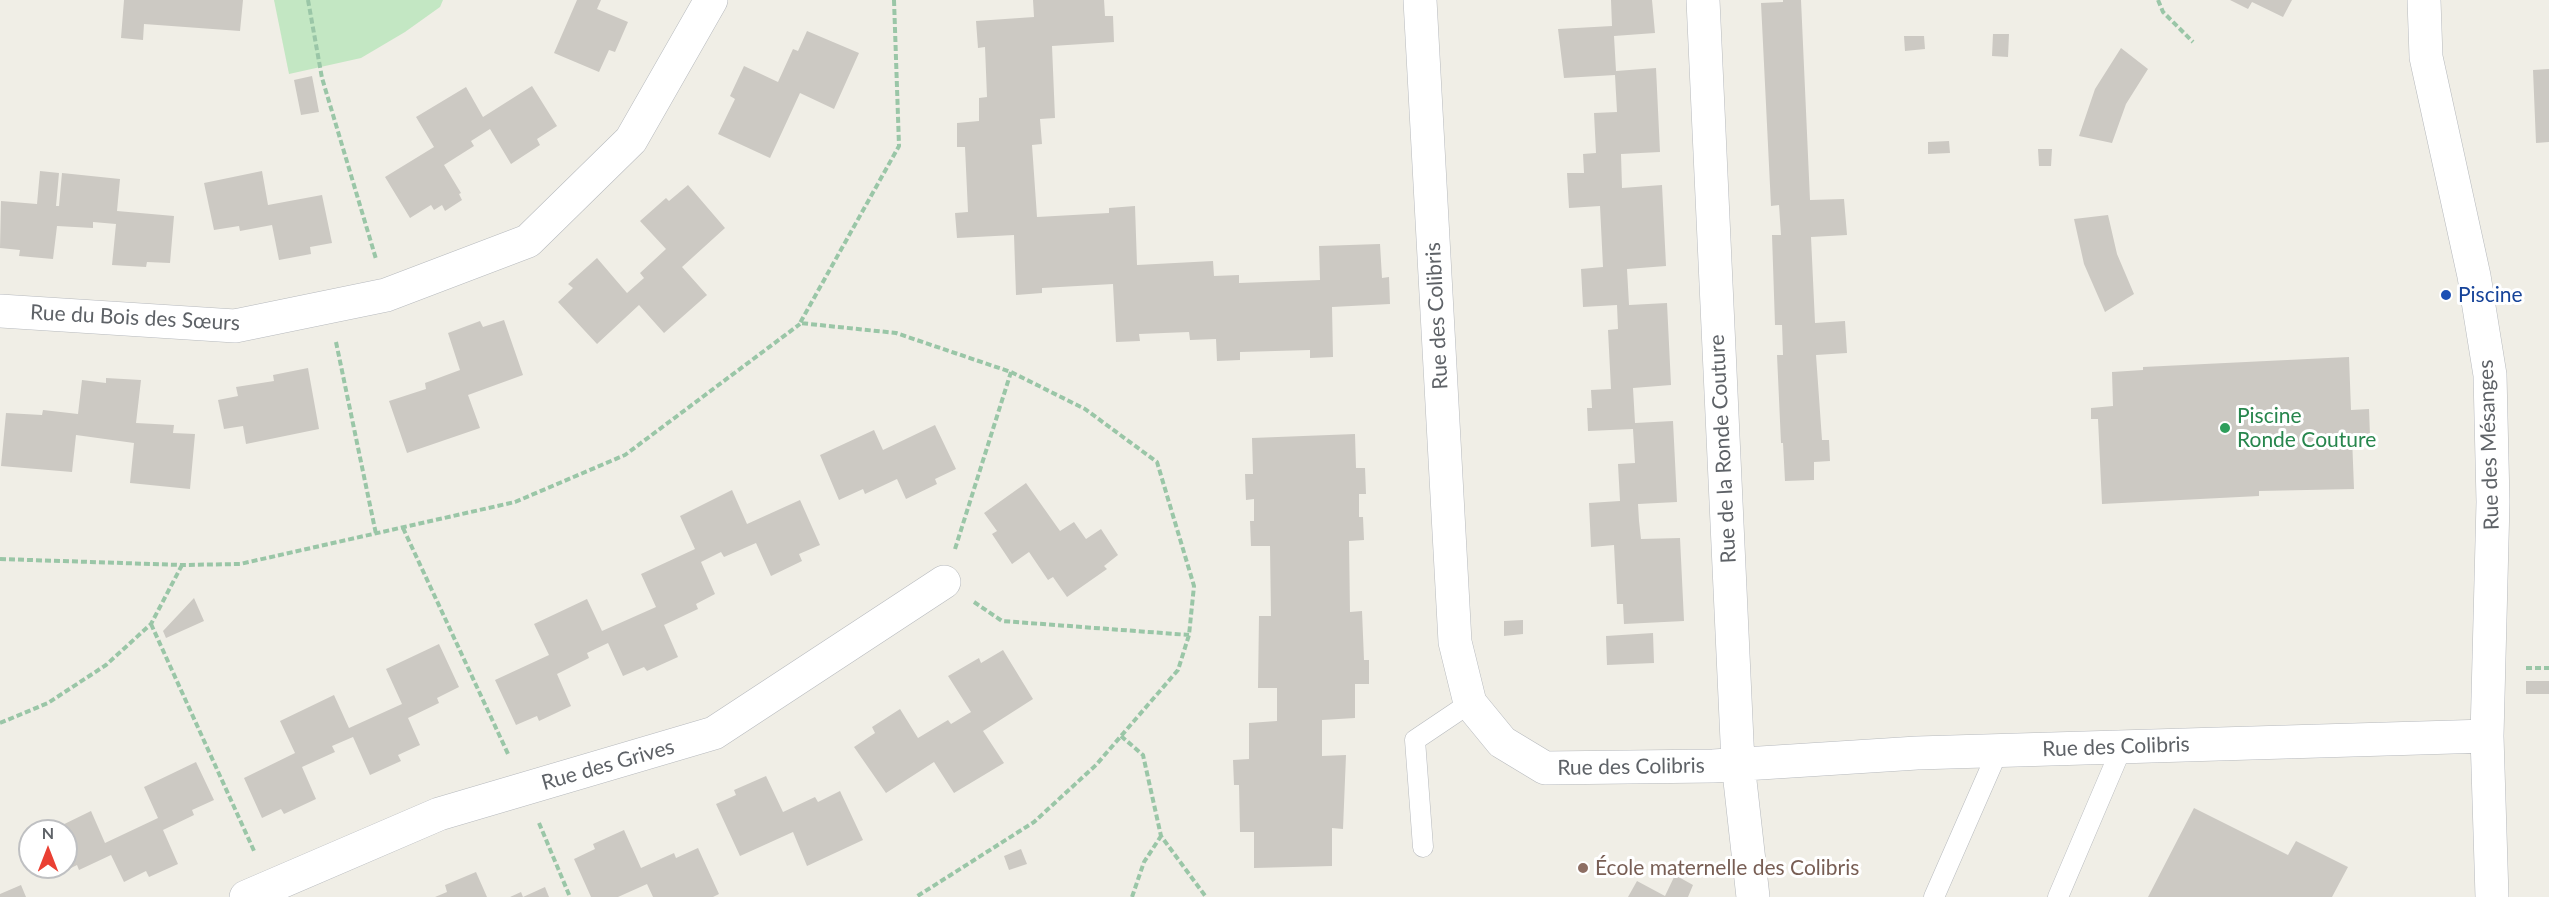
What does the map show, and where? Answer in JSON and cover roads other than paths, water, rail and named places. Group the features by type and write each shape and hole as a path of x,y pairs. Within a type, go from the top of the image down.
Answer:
{"street":[{"name":"Rue du Bois des Sœurs","path":"0,311 235,326 386,295 528,241 631,140 711,0"},
{"name":"Rue des Colibris","path":"1420,0 1455,642 1470,703 1502,742 1545,768 1713,766 1998,751 2487,736"},
{"name":"Rue de la Ronde Couture","path":"1703,0 1738,763 1753,897"},
{"name":"Rue des Mésanges","path":"2424,0 2426,57 2474,276 2490,375 2493,502 2487,736 2492,897"},
{"name":"Rue des Grives","path":"259,892 439,814 714,733 944,582"}],"lane":[{"path":"1423,847 1415,740 1470,703"},
{"path":"2058,897 2122,747"},
{"path":"1934,897 1998,751"}],"place":[{"name":"Piscine","path":"2446,295"},
{"name":"Piscine Ronde Couture","path":"2225,428"},
{"name":"École maternelle des Colibris","path":"1583,868"}]}
